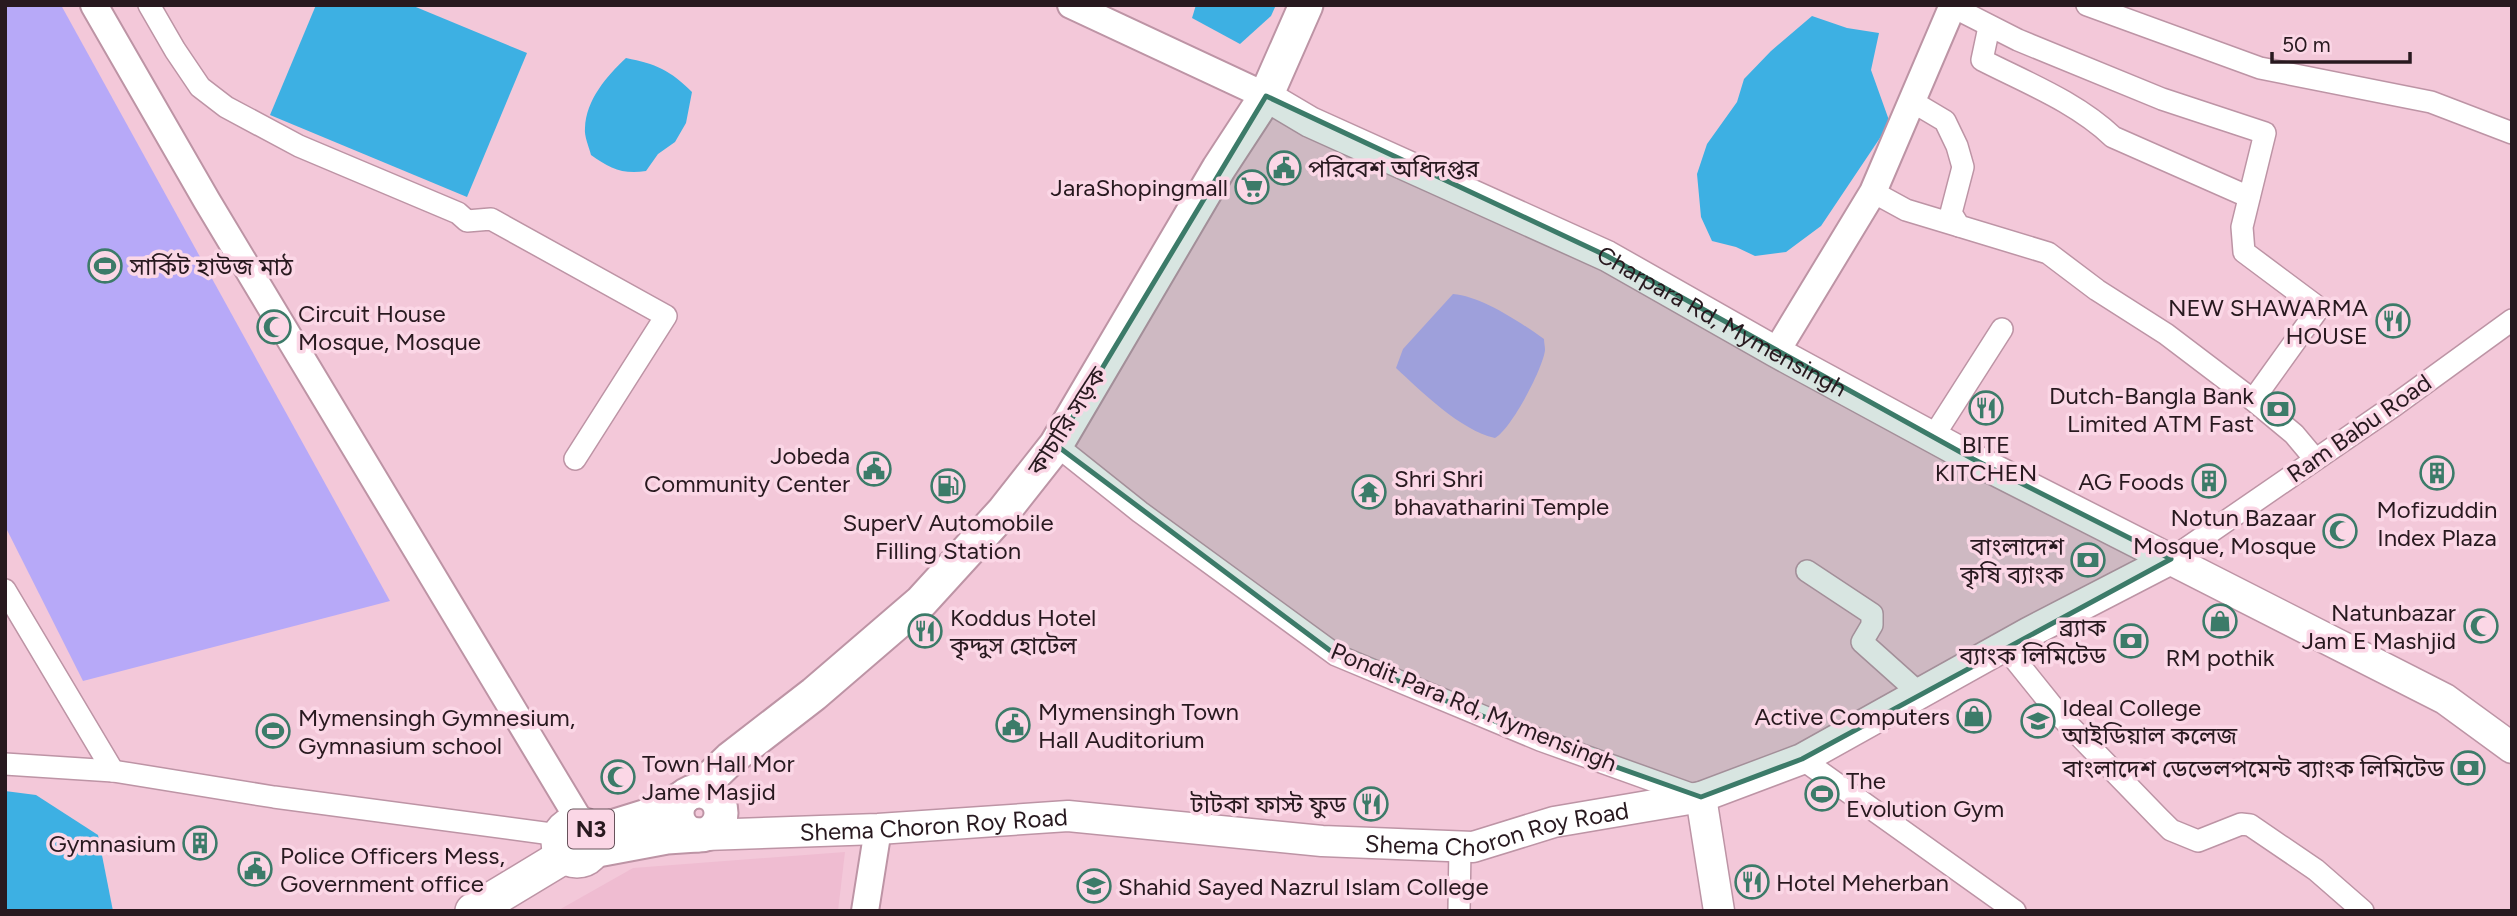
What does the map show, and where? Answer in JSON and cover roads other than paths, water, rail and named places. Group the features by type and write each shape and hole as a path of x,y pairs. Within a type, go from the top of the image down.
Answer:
{"highway":[{"path":"472,911 578,839"}],"main road":[{"name":"কাচারি সড়ক","path":"578,839 657,813 703,812 730,759 814,694 921,602 1004,511 1056,445 1212,180 1266,96 1306,5"},
{"name":"Charpara Rd, Mymensingh","path":"1266,96 1310,122 1607,256 1933,437 2445,699 2512,748"},
{"name":"Shema Choron Roy Road","path":"703,812 764,832 1068,816 1322,841 1473,847 1553,822 1701,797 1802,759 2004,646 2171,559"},
{"path":"1701,797 1719,911"}],"street":[{"path":"94,5 578,839"},
{"path":"149,5 200,87 226,107 299,146 458,213 467,221 491,219 666,316 575,459"},
{"path":"1071,5 1266,96"},
{"path":"2087,5 2260,68 2431,102 2512,133"},
{"path":"1776,352 1873,192 1953,6 1989,27 2162,99 2265,133 2242,227 2244,253 2319,308 2253,400"},
{"path":"1989,27 1982,60 2065,102 2095,121 2113,137 2249,197"},
{"path":"1913,102 1945,121 1957,146 1963,167 1951,212 1959,226"},
{"path":"1873,192 1906,210 2048,253 2097,290 2166,334 2253,400 2294,435 2315,459"},
{"name":"Ram Babu Road","path":"2171,559 2395,405 2512,320"},
{"path":"1933,437 2002,329"},
{"name":"Pondit Para Rd, Mymensingh","path":"1056,445 1140,512 1336,655 1540,740 1701,797"},
{"path":"1807,571 1872,614 1872,625 1862,642 1919,694"},
{"path":"5,590 113,771"},
{"path":"2004,646 2062,718 2171,830 2198,841 2241,824 2250,825 2316,870 2363,911"},
{"path":"1802,759 2015,911"},
{"path":"5,764 113,771 274,797 578,839"},
{"path":"864,911 878,828"},
{"path":"1459,911 1460,846"}],"water":[{"path":"316,5 411,5 527,53 467,197 270,115"},
{"path":"1196,5 1276,5 1271,16 1240,44 1192,18"},
{"path":"1812,16 1847,28 1879,33 1871,70 1890,123 1821,226 1786,252 1755,256 1736,247 1712,241 1701,217 1697,174 1707,144 1737,102 1744,79 1771,51"},
{"path":"626,58 662,69 692,92 686,123 675,142 658,154 646,171 623,171 604,164 591,155 585,134 586,118 593,99 611,73"},
{"path":"5,791 36,795 98,835 113,911 5,911"}],"place":[{"name":"পরিবেশ অধিদপ্তর","path":"1284,168"},
{"name":"JaraShopingmall","path":"1252,187"},
{"name":"সার্কিট হাউজ মাঠ","path":"105,266"},
{"name":"NEW SHAWARMA HOUSE","path":"2393,321"},
{"name":"Circuit House Mosque, Mosque","path":"274,327"},
{"name":"BITE KITCHEN","path":"1986,408"},
{"name":"Dutch-Bangla Bank Limited ATM Fast","path":"2278,409"},
{"name":"Jobeda Community Center","path":"874,469"},
{"name":"Mofizuddin Index Plaza","path":"2437,473"},
{"name":"AG Foods","path":"2209,481"},
{"name":"SuperV Automobile Filling Station","path":"948,486"},
{"name":"Shri Shri bhavatharini Temple","path":"1369,492"},
{"name":"Notun Bazaar Mosque, Mosque","path":"2340,531"},
{"name":"বাংলাদেশ কৃষি ব্যাংক","path":"2088,560"},
{"name":"RM pothik","path":"2220,621"},
{"name":"Natunbazar Jam E Mashjid","path":"2481,626"},
{"name":"Koddus Hotel কৃদ্দুস হোটেল","path":"925,631"},
{"name":"ব্র্যাক ব্যাংক লিমিটেড","path":"2131,641"},
{"name":"Active Computers","path":"1974,716"},
{"name":"Ideal College আইডিয়াল কলেজ","path":"2038,721"},
{"name":"Mymensingh Town Hall Auditorium","path":"1013,725"},
{"name":"Mymensingh Gymnesium, Gymnasium school","path":"273,731"},
{"name":"বাংলাদেশ ডেভেলপমেন্ট ব্যাংক লিমিটেড","path":"2468,768"},
{"name":"Town Hall Mor Jame Masjid","path":"618,777"},
{"name":"The Evolution Gym","path":"1822,794"},
{"name":"টাটকা ফাস্ট ফুড","path":"1371,804"},
{"name":"Gymnasium","path":"200,843"},
{"name":"Police Officers Mess, Government office","path":"255,869"},
{"name":"Hotel Meherban","path":"1752,882"},
{"name":"Shahid Sayed Nazrul Islam College","path":"1094,886"}]}
